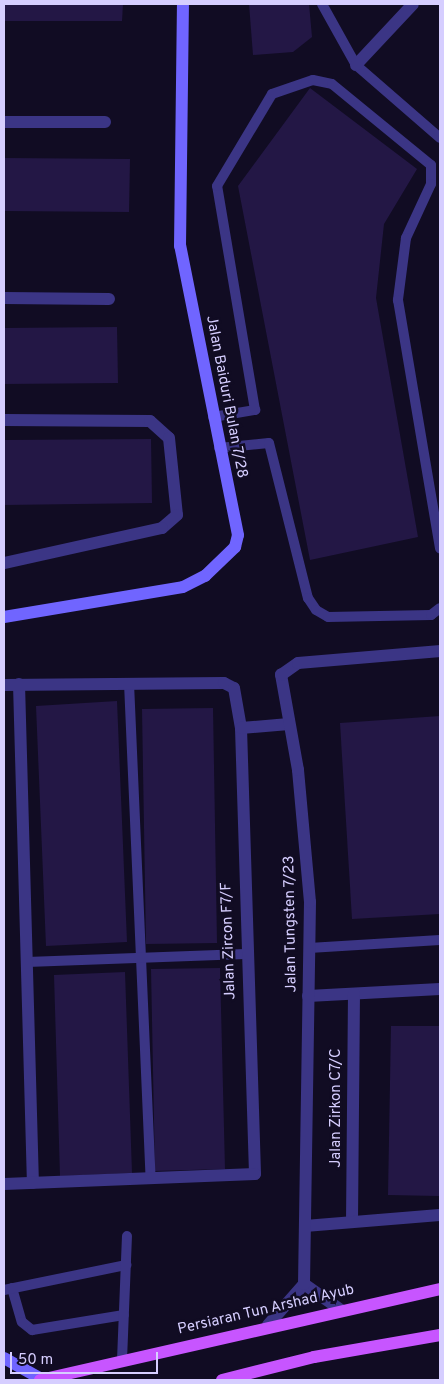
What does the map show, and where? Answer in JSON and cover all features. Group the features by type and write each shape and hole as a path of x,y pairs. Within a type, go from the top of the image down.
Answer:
{"main road":[{"name":"Persiaran Tun Arshad Ayub","path":"42,1380 268,1325 440,1289"},
{"path":"222,1380 314,1357 440,1335"}],"street":[{"name":"Jalan Baiduri Bulan 7/28","path":"4,617 183,587 205,576 227,558 238,535 219,448 180,246 183,4"},
{"path":"356,65 412,4"},
{"path":"4,122 106,122"},
{"path":"4,298 109,299"},
{"path":"4,420 150,421 170,438 177,515 162,528 4,563"},
{"name":"Jalan Tungsten 7/23","path":"304,1284 309,948 305,829 281,675 298,663 440,651"},
{"name":"Jalan Zircon F7/F","path":"4,684 224,683 234,688 241,728 245,954 255,1174 4,1184"},
{"path":"19,684 33,1183"},
{"path":"241,728 289,724"},
{"path":"308,996 440,989"},
{"name":"Jalan Zirkon C7/C","path":"352,1222 354,994"},
{"path":"305,1226 440,1215"},
{"path":"268,1325 304,1284 342,1310"},
{"path":"4,1358 42,1380"}],"lane":[{"path":"322,4 356,65 440,138"},
{"path":"213,417 255,410 217,186 272,94 312,80 332,84 431,165 431,184 406,238 398,300 440,548"},
{"path":"219,448 269,443 308,598 316,610 328,617 431,615 440,608"},
{"path":"129,683 151,1179"},
{"path":"309,948 440,940"},
{"path":"27,962 245,954"},
{"path":"122,1360 127,1236"},
{"path":"124,1315 32,1330 22,1322 8,1289 126,1265"}],"building":[{"path":"4,4 123,4 122,21 4,21"},
{"path":"249,4 309,4 312,37 293,52 253,55"},
{"path":"310,88 417,169 384,224 376,298 418,537 310,560 238,186"},
{"path":"4,158 130,159 129,212 4,211"},
{"path":"117,327 118,383 4,384 4,328"},
{"path":"151,439 152,503 4,505 4,440"},
{"path":"117,701 127,942 46,946 36,706"},
{"path":"213,708 217,943 146,944 142,709"},
{"path":"440,716 440,914 352,919 340,723"},
{"path":"220,968 225,1169 155,1171 151,969"},
{"path":"125,972 132,1173 60,1176 54,975"},
{"path":"391,1026 440,1026 439,1196 388,1195"}]}
